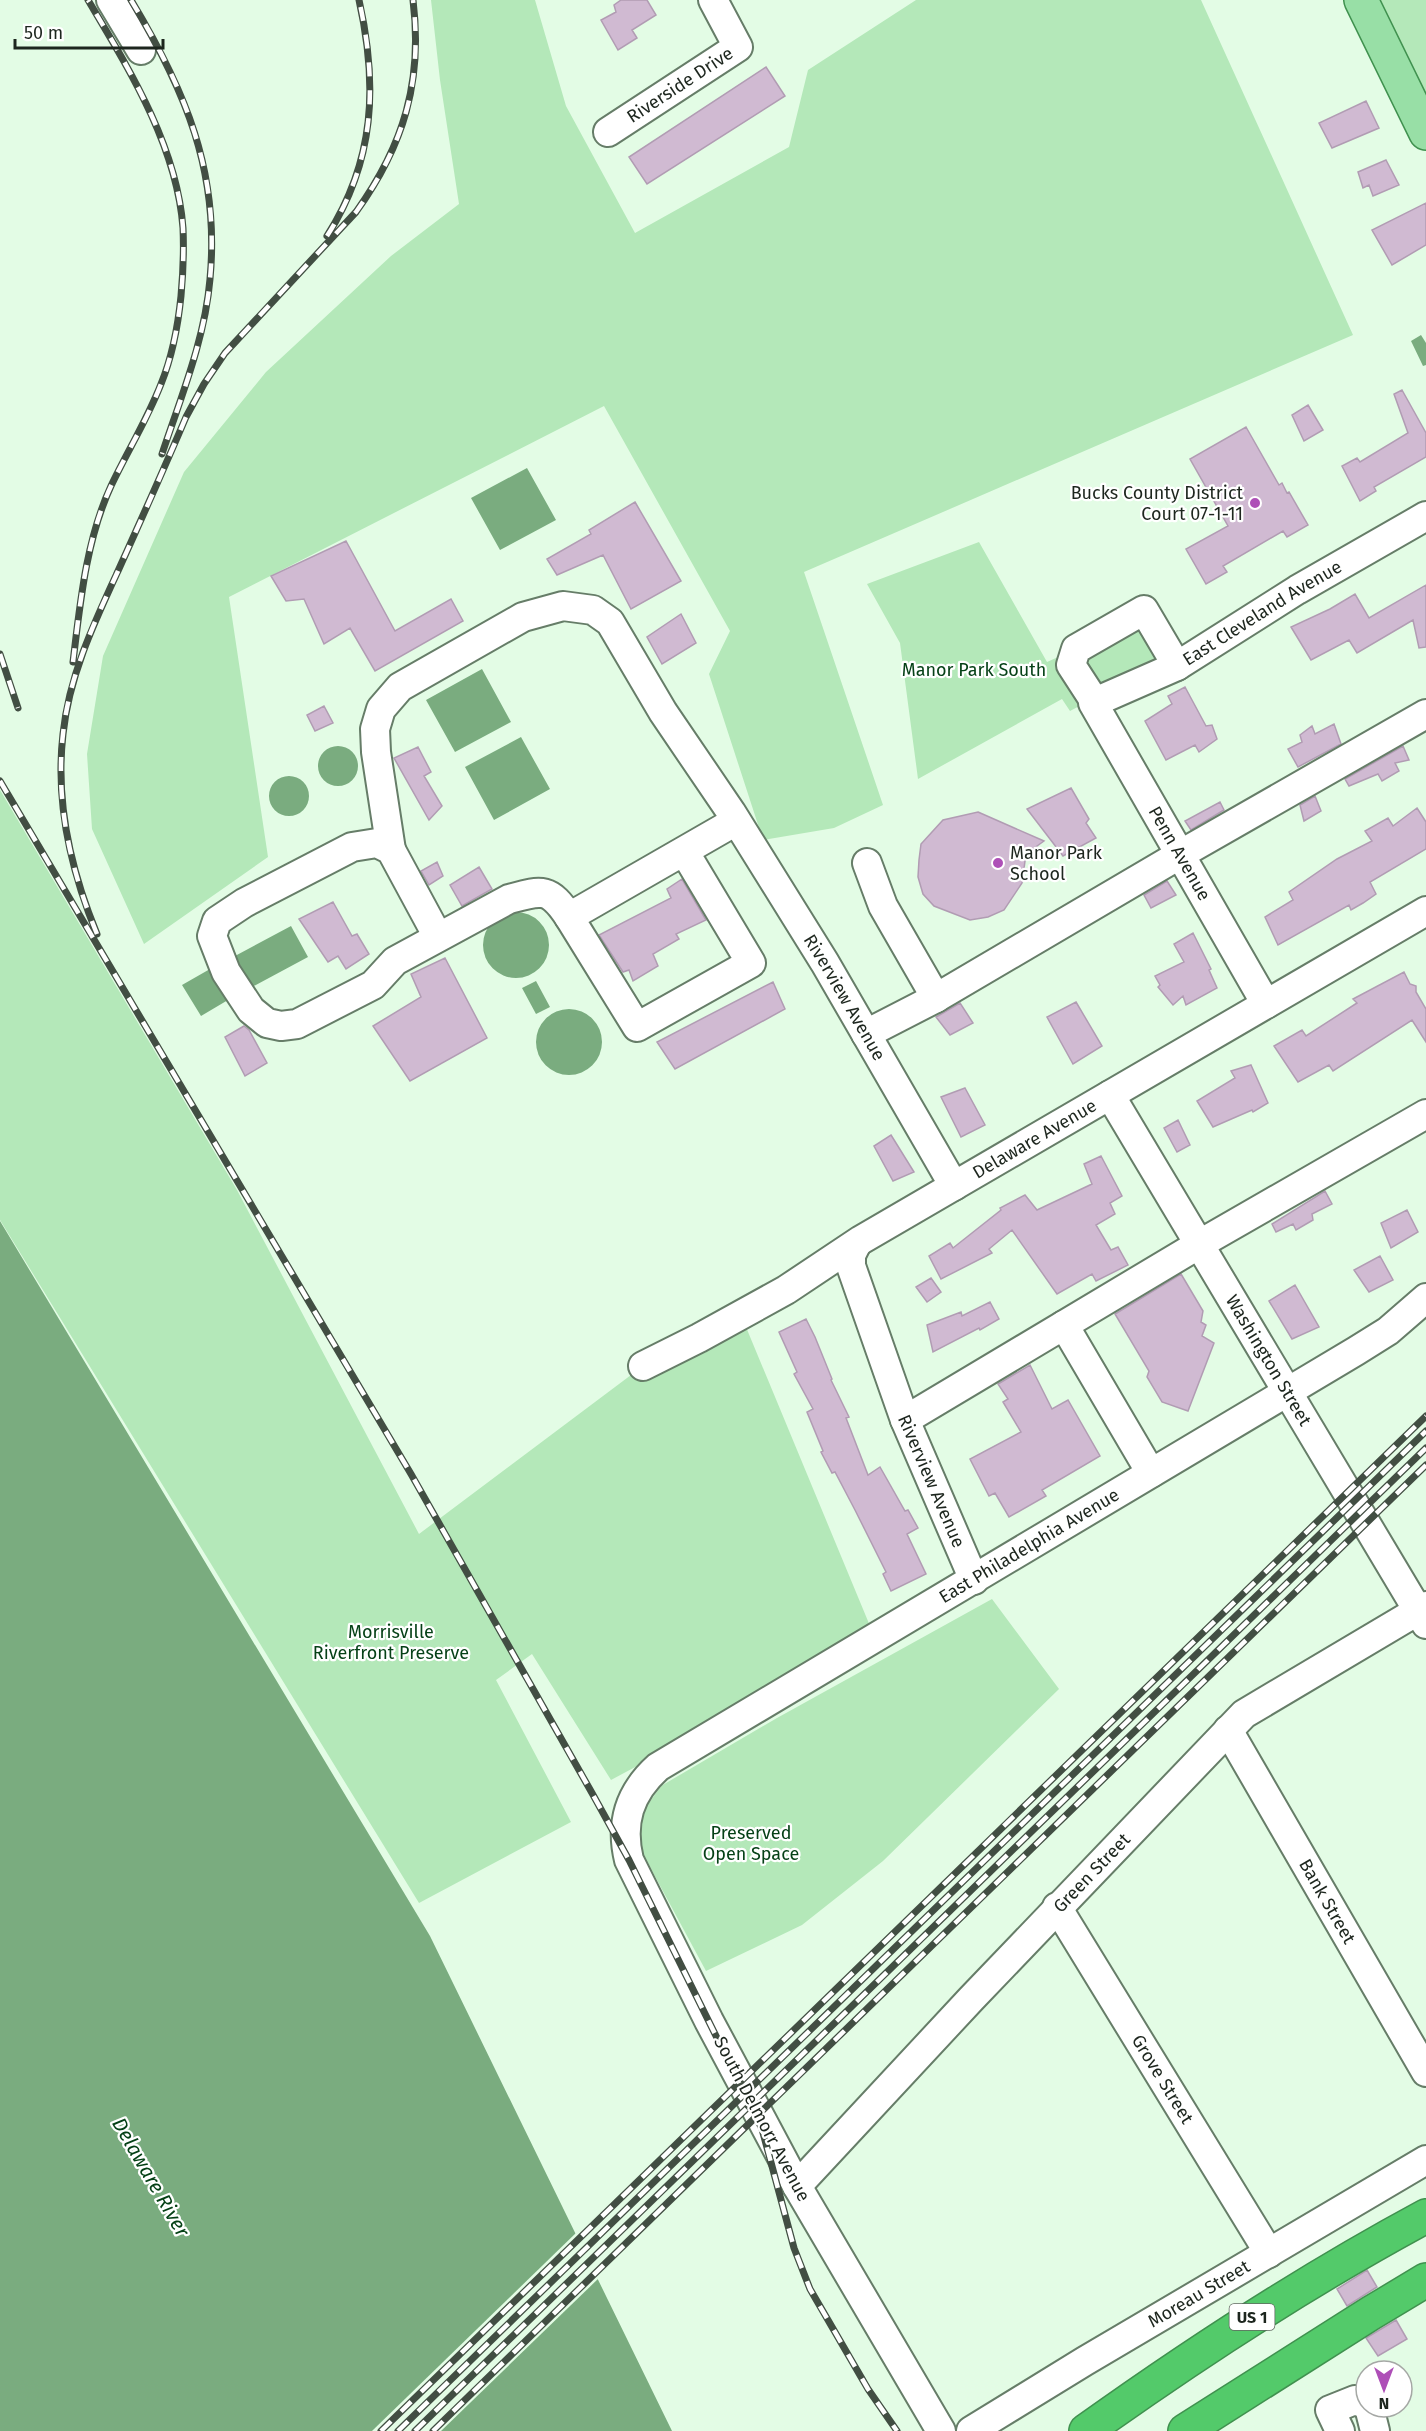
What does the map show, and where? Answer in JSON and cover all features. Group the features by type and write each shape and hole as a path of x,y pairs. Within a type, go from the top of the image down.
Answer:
{"highway":[{"name":"US 1","path":"1086,2431 1221,2337 1324,2273 1426,2216"},
{"path":"1185,2431 1426,2280"}],"main road":[{"path":"1361,0 1426,131"}],"street":[{"path":"111,0 141,50"},
{"name":"Riverside Drive","path":"608,132 738,46 713,0"},
{"name":"East Cleveland Avenue","path":"1095,702 1178,666 1297,590 1426,516"},
{"name":"Riverview Avenue","path":"438,936 391,850 376,752 375,729 381,709 400,687 523,617 564,606 593,610 610,622 663,712 733,816 866,1034 954,1186"},
{"name":"Penn Avenue","path":"1178,666 1144,610 1076,649 1071,665 1095,702 1266,1004"},
{"path":"866,1034 936,998 1426,714"},
{"path":"568,917 684,851 733,816"},
{"path":"391,850 377,843 352,847 244,903 217,921 212,936 226,972 251,1010 267,1023 281,1026 297,1024 373,985 395,961 438,936 509,899 544,893 557,899 637,1027 751,963 684,851"},
{"path":"867,862 882,906 936,998"},
{"name":"Delaware Avenue","path":"643,1366 786,1290 954,1186 1426,911"},
{"name":"Washington Street","path":"1110,1095 1198,1245 1423,1614"},
{"path":"905,1420 1198,1245 1426,1114"},
{"name":"Riverview Avenue","path":"856,1245 851,1254 851,1266 905,1420 974,1580"},
{"name":"East Philadelphia Avenue","path":"635,1793 658,1767 1388,1331 1426,1298"},
{"path":"1064,1325 1151,1473"},
{"name":"Green Street","path":"797,2186 1057,1907 1244,1714 1423,1614"},
{"name":"Bank Street","path":"1228,1730 1426,2072"},
{"name":"South Delmorr Avenue","path":"635,1793 624,1826 629,1860 709,2021 797,2186 940,2431"},
{"name":"Grove Street","path":"1057,1907 1269,2253"},
{"name":"Moreau Street","path":"971,2431 1426,2160"},
{"path":"1340,2431 1330,2410 1356,2400 1371,2420"}],"green space":[{"path":"431,0 535,0 566,106 635,233 789,147 808,70 916,0 1201,0 1353,335 804,572 883,805 834,828 763,840 709,674 730,631 604,406 229,597 268,857 144,944 92,829 87,754 103,656 184,472 266,372 391,256 459,204 440,80"},
{"path":"1378,0 1426,0 1426,101"},
{"name":"Manor Park South","path":"979,542 1047,662 1076,649 1138,628 1159,661 1152,667 1070,711 1062,699 918,779 900,643 867,584"},
{"name":"Morrisville Riverfront Preserve","path":"0,790 237,1190 419,1534 643,1366 741,1315 875,1638 611,1780 532,1654 496,1680 571,1822 419,1903 0,1220"},
{"name":"Preserved Open Space","path":"992,1599 1059,1689 883,1861 802,1925 706,1971 637,1843 639,1817 661,1786 777,1718"}],"water":[{"path":"1421,335 1426,343 1426,365 1423,366 1411,341"},
{"path":"527,468 556,520 500,550 471,498"},
{"path":"482,669 511,722 455,752 426,700"},
{"path":"521,737 550,789 494,820 465,767"},
{"path":"338,746 352,752 358,766 352,780 338,786 324,780 318,766 324,752"},
{"path":"289,776 303,782 309,796 303,810 289,816 275,810 269,796 275,782"},
{"path":"510,912 522,912 534,917 544,927 549,945 547,958 534,973 522,978 510,978 498,973 488,963 483,951 483,939 488,927 498,917"},
{"path":"291,926 308,957 252,987 235,956"},
{"path":"210,969 228,1000 201,1016 182,985"},
{"path":"536,981 550,1007 536,1014 522,988"},
{"path":"575,1009 593,1018 600,1029 602,1042 600,1055 593,1066 582,1073 563,1075 545,1066 538,1055 536,1036 545,1018 556,1011"},
{"name":"Delaware River","path":"0,1221 430,1936 672,2431 0,2431"}],"pier":[{"path":"578,2231 600,2277 441,2431 372,2431"}],"building":[{"path":"621,0 647,0 656,15 632,30 637,38 618,50 601,20 616,12 614,5"},
{"path":"766,67 785,96 647,184 629,157"},
{"path":"1366,101 1379,128 1332,148 1319,123"},
{"path":"1386,160 1399,185 1373,196 1369,185 1363,188 1358,172"},
{"path":"1426,203 1426,245 1392,265 1372,230"},
{"path":"1402,390 1426,433 1426,457 1374,487 1376,491 1360,501 1342,466 1357,458 1360,462 1408,433 1394,394"},
{"path":"1308,405 1323,430 1304,441 1292,415"},
{"name":"Bucks County District Court 07-1-11","path":"1246,427 1279,485 1282,483 1287,493 1289,492 1308,525 1287,537 1283,531 1223,566 1227,572 1206,584 1186,549 1228,526 1190,459"},
{"path":"635,502 681,581 631,609 603,555 557,575 547,559 591,534 589,530"},
{"path":"346,541 395,631 451,599 463,621 375,671 350,628 324,644 304,599 286,601 271,576"},
{"path":"1426,585 1426,647 1419,648 1413,620 1357,653 1349,640 1311,660 1291,627 1330,609 1355,594 1369,618"},
{"path":"681,614 696,643 662,664 647,637"},
{"path":"1185,687 1206,726 1212,725 1217,739 1199,752 1195,745 1166,760 1145,721 1172,704 1168,696"},
{"path":"324,706 333,723 315,731 307,715"},
{"path":"1334,724 1341,744 1298,767 1288,749 1302,742 1300,735 1312,726 1315,734"},
{"path":"1403,746 1409,760 1395,763 1399,771 1382,781 1378,774 1349,786 1345,779"},
{"path":"418,747 431,772 424,776 442,806 429,820 394,758"},
{"path":"1071,788 1089,819 1086,823 1096,838 1063,856 1027,809"},
{"path":"1315,796 1321,811 1304,821 1300,805"},
{"path":"1220,802 1224,810 1191,830 1185,821"},
{"path":"1417,808 1426,822 1426,849 1370,882 1376,894 1363,903 1351,910 1349,905 1278,945 1265,917 1293,900 1289,892 1337,859 1372,841 1365,831 1388,818 1393,826"},
{"path":"978,812 1044,841 1026,854 1022,883 1004,910 988,917 970,920 934,906 923,894 918,877 919,860 921,844 943,820"},
{"path":"437,862 443,876 429,885 421,871"},
{"path":"479,867 492,889 462,906 450,885"},
{"path":"682,879 706,920 676,934 679,939 653,954 658,966 633,981 629,970 623,972 599,935 671,898 667,889"},
{"path":"1167,881 1176,895 1151,908 1144,895"},
{"path":"333,902 352,936 357,934 369,954 346,969 338,956 328,962 299,919"},
{"path":"1193,933 1211,969 1209,970 1217,988 1186,1005 1183,996 1173,1005 1158,987 1160,985 1155,976 1184,962 1174,944"},
{"path":"445,958 487,1038 410,1081 373,1026 421,997 411,974"},
{"path":"1404,972 1410,984 1416,986 1416,992 1426,1009 1426,1042 1412,1020 1333,1071 1329,1065 1298,1082 1274,1046 1302,1030 1306,1036 1357,1003 1353,999"},
{"path":"773,982 785,1009 675,1069 657,1042"},
{"path":"1076,1002 1102,1046 1073,1064 1047,1017"},
{"path":"960,1003 973,1023 950,1035 936,1017"},
{"path":"244,1026 249,1030 267,1063 245,1076 225,1037"},
{"path":"1251,1065 1268,1103 1253,1112 1252,1110 1213,1127 1197,1101 1235,1078 1231,1071"},
{"path":"965,1088 985,1125 961,1137 941,1097"},
{"path":"1178,1120 1190,1145 1177,1152 1164,1128"},
{"path":"891,1135 914,1172 893,1181 874,1146"},
{"path":"1101,1156 1122,1196 1110,1203 1115,1214 1096,1225 1111,1250 1118,1247 1128,1265 1096,1281 1092,1274 1057,1294 1012,1230 989,1249 992,1253 941,1279 929,1256 950,1243 953,1248 1001,1210 1000,1208 1025,1195 1037,1210 1092,1184 1084,1164"},
{"path":"1325,1191 1332,1204 1312,1214 1313,1220 1296,1230 1293,1224 1276,1232 1272,1224"},
{"path":"1407,1210 1418,1232 1391,1248 1381,1223"},
{"path":"1380,1256 1393,1280 1369,1292 1354,1270"},
{"path":"1181,1274 1203,1311 1201,1322 1206,1325 1202,1336 1214,1343 1188,1411 1162,1402 1147,1377 1149,1371 1115,1314"},
{"path":"931,1278 941,1292 927,1302 916,1287"},
{"path":"1295,1285 1319,1327 1292,1339 1269,1301"},
{"path":"990,1302 999,1319 933,1352 927,1325 961,1312 962,1316"},
{"path":"806,1319 849,1417 846,1418 868,1475 880,1467 905,1511 908,1510 918,1528 907,1534 926,1574 891,1591 883,1574 886,1572 855,1510 835,1472 832,1473 821,1452 823,1451 807,1412 813,1409 794,1374 797,1372 779,1332"},
{"path":"1030,1365 1052,1409 1068,1400 1100,1456 1042,1490 1046,1496 1009,1517 995,1493 989,1496 970,1459 1021,1432 1003,1402 1008,1399 998,1384"},
{"path":"1367,2270 1377,2287 1347,2306 1337,2289"},
{"path":"1396,2320 1407,2339 1378,2356 1366,2338"}],"railway":[{"path":"73,662 85,572 102,507 155,397 171,352 180,307 183,254 183,228 179,197 161,138 149,109 88,0"},
{"path":"131,0 168,66 194,133 204,167 212,240 210,279 198,346 162,454"},
{"path":"327,236 343,208 355,179 368,122 369,62 359,0"},
{"path":"97,934 73,861 67,836 61,786 66,712 84,650 186,417 204,384 225,353 356,212 387,162 398,137 412,85 415,58 413,0"},
{"path":"0,654 18,708"},
{"path":"0,781 411,1474 629,1860 762,2129 794,2248 810,2289 868,2389 897,2431"},
{"path":"381,2431 1426,1416"},
{"path":"398,2431 1426,1431"},
{"path":"415,2431 1426,1448"},
{"path":"433,2431 1426,1465"}],"place":[{"name":"Bucks County District Court 07-1-11","path":"1255,503"},
{"name":"Manor Park School","path":"998,863"}]}
